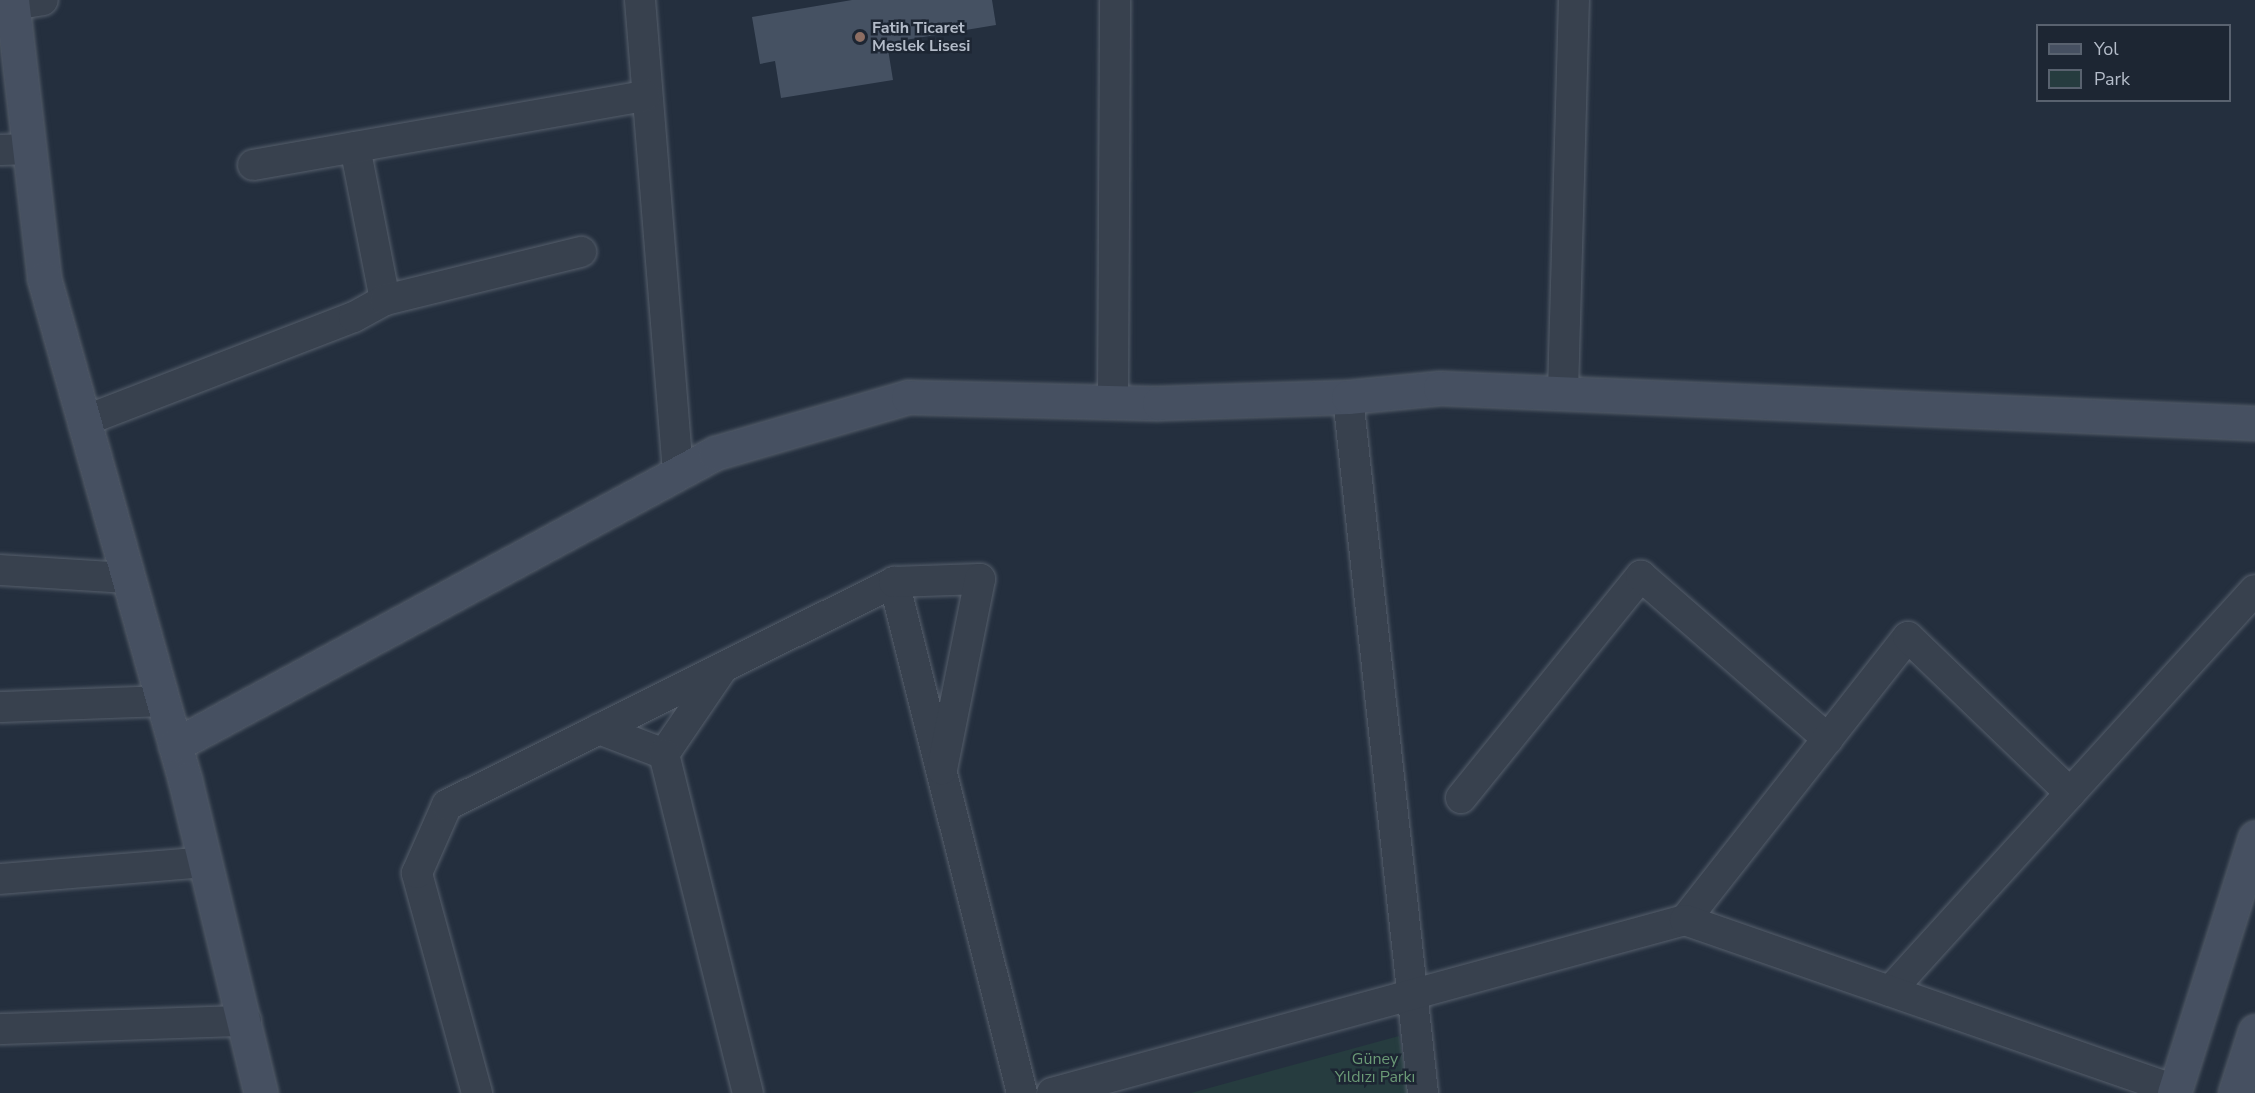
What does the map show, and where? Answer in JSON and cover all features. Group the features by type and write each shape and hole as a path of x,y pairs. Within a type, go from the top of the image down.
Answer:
{"main road":[{"path":"22,2 15,149 44,278 175,745 246,1021 261,1093"},
{"path":"175,745 715,453 908,397 1113,402 1348,397 1440,388 2254,420"},
{"path":"2174,1091 2255,838"},
{"path":"2235,1093 2252,1050"}],"street":[{"path":"640,0 645,96 678,472"},
{"path":"1113,402 1115,0"},
{"path":"1563,392 1574,0"},
{"path":"253,165 645,96"},
{"path":"355,147 384,300"},
{"path":"84,421 354,317 384,300 581,252"},
{"path":"1348,397 1410,995 1424,1093"},
{"path":"0,570 128,578"},
{"path":"1461,798 1641,576 1828,739"},
{"path":"477,1093 417,873 447,805 894,582 980,579 942,769"},
{"path":"894,582 1022,1093"},
{"path":"1890,991 2255,590"},
{"path":"1685,920 1908,637 2070,792"},
{"path":"723,667 664,754 748,1093"},
{"path":"0,707 163,701"},
{"path":"598,729 664,754"},
{"path":"0,879 205,861"},
{"path":"1052,1093 1685,920 2174,1091"},
{"path":"0,1029 246,1021"}],"green space":[{"name":"Güney Yıldızı Parkı","path":"1399,1036 1409,1093 1191,1093"}],"building":[{"path":"852,0 992,0 996,25 887,43 893,80 781,98 775,61 760,64 752,17"}],"place":[{"name":"Fatih Ticaret Meslek Lisesi","path":"860,37"}]}
